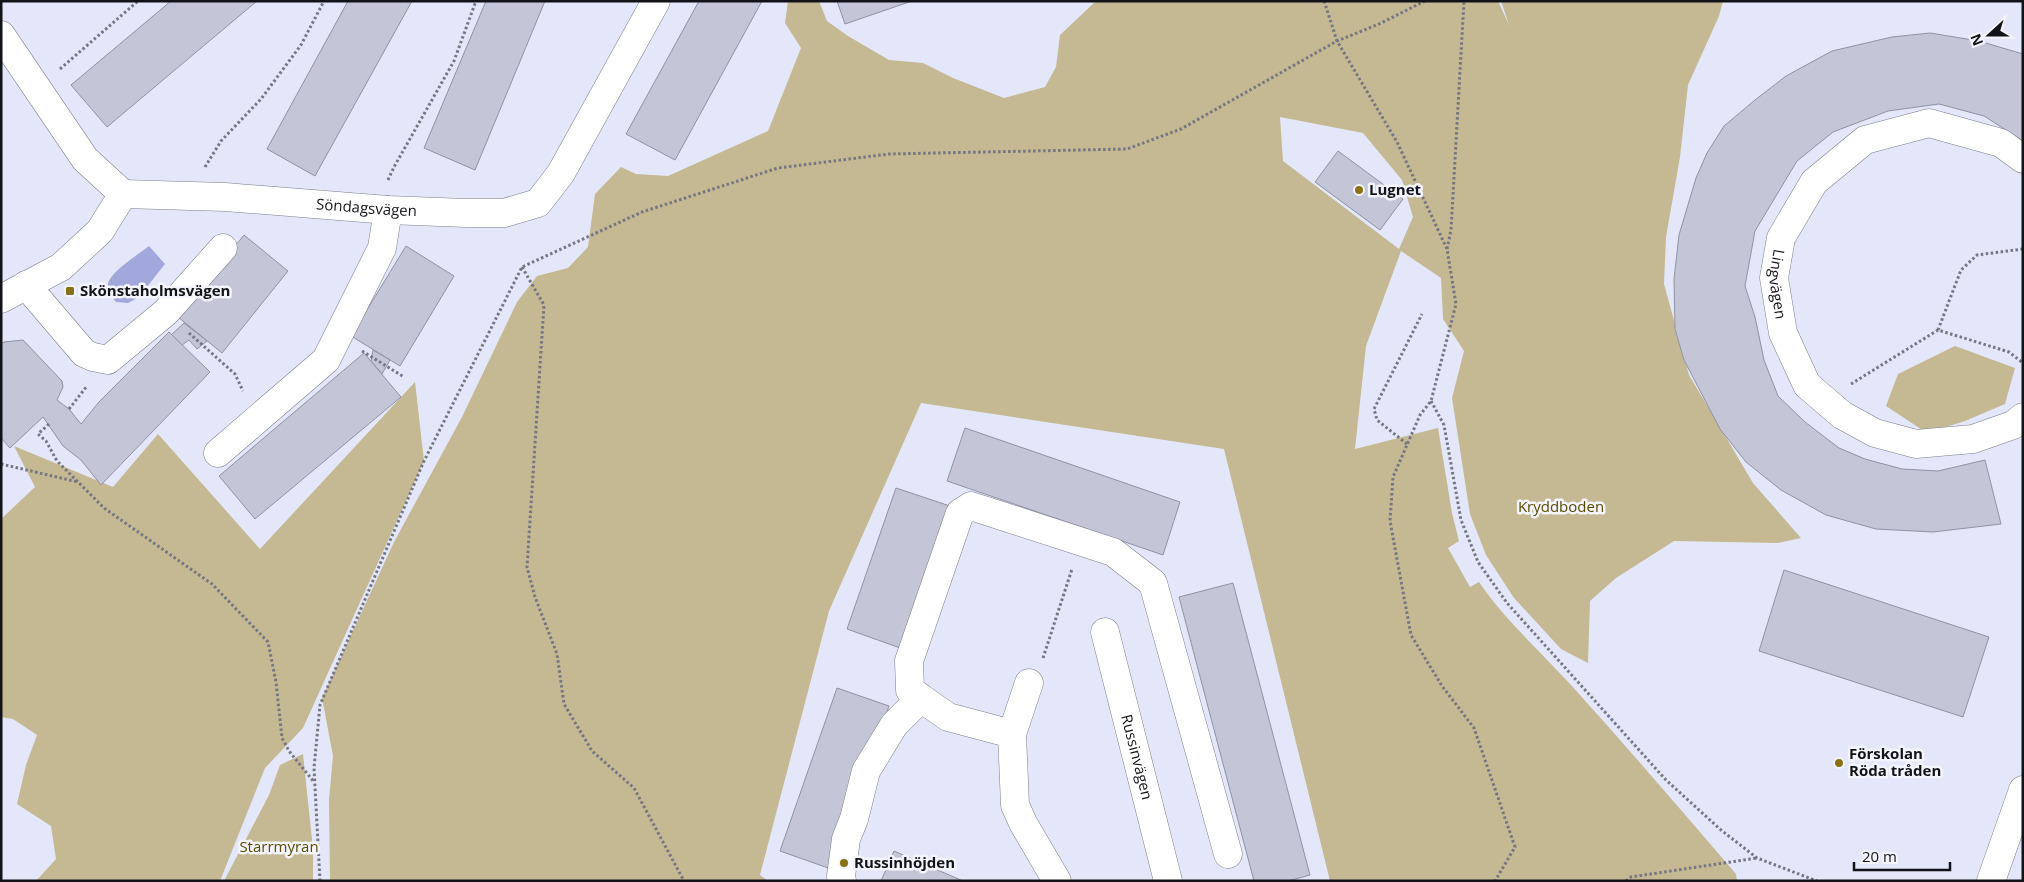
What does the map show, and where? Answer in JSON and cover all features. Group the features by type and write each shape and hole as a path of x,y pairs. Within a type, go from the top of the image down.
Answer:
{"street":[{"name":"Söndagsvägen","path":"123,194 194,196 388,210 504,213 538,203 561,173 656,1"},
{"path":"1,35 85,159 123,194 100,231 62,266 1,299"},
{"name":"Lingvägen","path":"2023,159 2001,143 1929,123 1866,140 1814,182 1780,238 1774,278 1783,333 1807,385 1842,415 1875,433 1916,444 1973,439 2013,425 2023,417"},
{"path":"218,453 326,360 382,248 388,210"},
{"path":"26,285 84,353 108,360 166,312 223,248"},
{"path":"1012,734 948,717 910,690 909,661 960,512 971,506 1113,552 1153,583 1228,854"},
{"name":"Russinvägen","path":"1105,632 1168,881"},
{"path":"1029,683 1012,734 1015,805 1023,823 1057,881"},
{"path":"842,881 846,839 854,819 866,771 894,726 921,698"},
{"path":"1991,881 2023,790"}],"path":[{"path":"38,89 138,1"},
{"path":"194,196 204,169 221,141 261,99 296,52 324,1"},
{"path":"388,210 386,186 391,173 454,61 476,1"},
{"path":"1324,1 1338,41 1397,142 1447,249 1456,304 1432,401 1420,415 1392,477 1390,521 1411,635 1442,686 1474,728 1515,847 1495,881"},
{"path":"320,881 314,768 320,705 424,461 522,267 642,212 778,168 890,154 1127,149 1181,129 1338,41 1379,24 1424,1"},
{"path":"1447,249 1451,230 1464,1"},
{"path":"1824,400 1938,330 1961,270 1977,255 2023,249"},
{"path":"522,267 544,305 527,567 535,597 557,654 564,704 592,751 634,788 684,881"},
{"path":"1407,444 1377,420 1374,409 1422,314"},
{"path":"1938,330 2009,352 2023,362"},
{"path":"196,339 235,374 258,420"},
{"path":"376,359 404,377"},
{"path":"1432,401 1444,425 1461,520 1478,562 1507,603 1666,780 1721,830 1757,858 1817,881"},
{"path":"49,424 38,434 46,441 57,461 104,508 212,584 268,642 276,682 282,738 289,751 315,782"},
{"path":"1,464 78,482"},
{"path":"1029,683 1036,680 1076,553 1077,540"},
{"path":"1626,881 1631,877 1757,858"}],"green space":[{"name":"Kryddboden","path":"788,1 819,1 827,21 848,36 889,60 923,63 953,78 1004,98 1045,87 1056,67 1060,35 1096,1 1498,1 1509,25 1501,1 1723,1 1719,16 1688,85 1680,157 1666,237 1664,284 1689,375 1753,483 1801,538 1778,543 1674,541 1616,578 1590,601 1588,663 1561,649 1514,598 1486,555 1470,514 1452,398 1464,351 1443,319 1441,278 1401,251 1366,346 1355,449 1438,428 1452,513 1459,541 1448,548 1470,587 1479,582 1511,622 1571,685 1675,803 1736,874 1737,881 1330,881 1224,449 921,403 829,611 760,875 768,881 330,881 329,800 333,756 322,698 394,542 462,417 517,302 537,276 568,268 588,247 595,194 621,167 636,174 668,176 768,131 801,48 785,23","holes":["1280,117 1363,133 1402,180 1413,217 1399,249 1283,161"]},
{"path":"1955,346 2015,368 2005,404 1965,421 1927,433 1886,406 1898,374"},
{"path":"415,382 424,461 303,728 265,768 220,881 36,881 56,859 51,826 17,804 26,765 37,735 13,719 1,717 1,519 35,487 14,446 113,487 158,434 260,549"},
{"name":"Starrmyran","path":"303,754 313,849 313,881 224,881 269,795 280,765"}],"water":[{"path":"149,246 165,264 139,297 128,303 116,302 108,289 110,279 132,258"}],"building":[{"path":"171,1 257,1 107,127 71,85"},
{"path":"348,1 412,1 315,176 267,149"},
{"path":"486,1 545,1 475,170 424,148"},
{"path":"699,1 762,1 675,160 626,134"},
{"path":"837,1 912,1 845,24"},
{"path":"1930,33 1979,41 2023,54 2023,141 1984,116 1939,104 1888,111 1833,132 1797,161 1755,231 1745,286 1755,317 1764,360 1778,396 1805,422 1839,448 1865,459 1902,469 1938,471 1985,460 2001,524 1933,532 1876,529 1826,515 1781,490 1746,462 1720,429 1684,360 1675,329 1674,279 1679,235 1696,178 1707,153 1724,126 1786,76 1832,51 1892,37"},
{"name":"Lugnet","path":"1338,151 1403,199 1380,230 1315,182"},
{"path":"244,235 288,271 222,353 178,317"},
{"path":"406,246 454,276 400,366 351,336"},
{"path":"184,323 207,341 197,349 189,340 182,345 171,335"},
{"path":"169,332 210,372 101,485 81,460 63,446 43,417 10,448 1,438 1,344 4,342 23,340 62,381 63,387 57,400 69,409 81,424 99,402"},
{"path":"373,350 390,360 382,374 371,361"},
{"path":"364,353 401,397 255,519 219,476"},
{"path":"965,428 1180,502 1163,555 947,481"},
{"path":"896,488 953,507 903,649 847,629"},
{"path":"1784,570 1989,637 1963,717 1759,651"},
{"path":"1233,583 1310,875 1288,881 1254,881 1179,597"},
{"path":"837,688 889,706 831,869 780,851"},
{"path":"894,851 963,881 881,881"}],"place":[{"name":"Lugnet","path":"1359,190"},
{"name":"Skönstaholmsvägen","path":"70,291"},
{"name":"Förskolan Röda tråden","path":"1839,763"},
{"name":"Russinhöjden","path":"844,863"}]}
